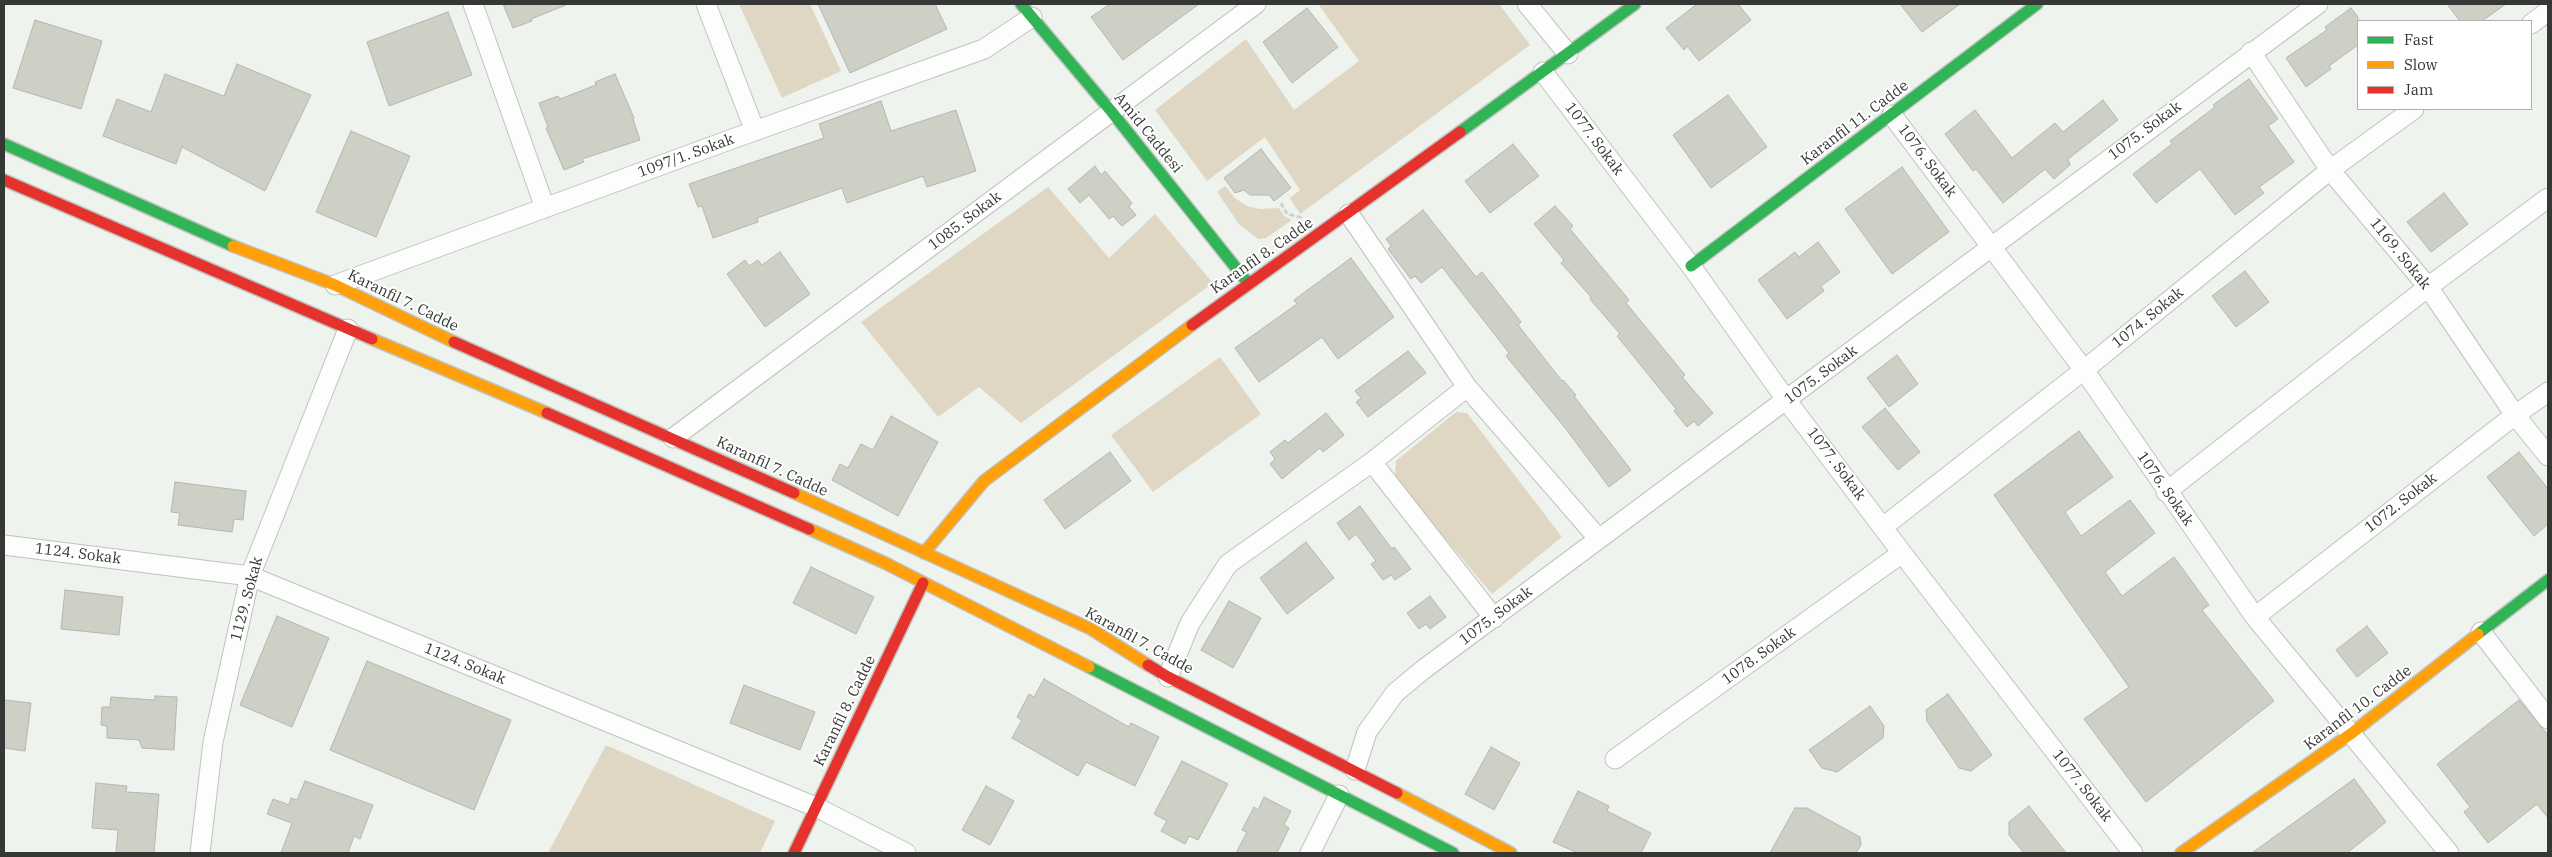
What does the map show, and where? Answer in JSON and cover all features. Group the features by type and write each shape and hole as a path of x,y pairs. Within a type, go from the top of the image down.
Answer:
{"street":[{"path":"473,4 545,208"},
{"path":"706,4 755,131"},
{"name":"1085. Sokak","path":"673,438 1256,4"},
{"path":"1527,4 1568,54"},
{"name":"Karanfil 8. Cadde","path":"924,553 984,481 1248,283 1349,214 1635,4"},
{"name":"Karanfil 11. Cadde","path":"1691,266 2037,4"},
{"name":"1075. Sokak","path":"1355,770 1367,732 1395,693 1598,538 1787,401 1991,245 2318,4"},
{"name":"1097/1. Sokak","path":"335,285 984,49 1027,11"},
{"name":"Amid Caddesi","path":"1027,11 1111,111 1248,283"},
{"path":"2532,23 2548,11"},
{"name":"1169. Sokak","path":"2251,52 2330,170 2428,287 2515,415 2548,456"},
{"name":"1077. Sokak","path":"1543,72 1691,266 1787,401 2133,853"},
{"name":"1074. Sokak","path":"1883,527 2084,370 2330,170 2413,110"},
{"name":"1076. Sokak","path":"1892,115 2084,370 2166,492 2255,617 2449,853"},
{"name":"Karanfil 7. Cadde","path":"4,144 236,247 335,285 468,349 673,438 1091,629 1168,677 1355,770 1511,853"},
{"path":"4,180 348,329 476,381 885,563 1452,853"},
{"path":"2166,492 2428,287 2548,198"},
{"path":"1349,214 1467,387 1598,538"},
{"name":"1129. Sokak","path":"200,853 213,742 250,576 348,329"},
{"path":"1168,677 1190,623 1228,564 1372,462 1467,387"},
{"name":"1072. Sokak","path":"2255,617 2515,415 2548,392"},
{"path":"1372,462 1494,618"},
{"name":"1124. Sokak","path":"4,544 250,576 816,806 906,853"},
{"name":"1078. Sokak","path":"1615,759 1902,553"},
{"name":"Karanfil 10. Cadde","path":"2181,853 2352,733 2548,580"},
{"name":"Karanfil 8. Cadde","path":"794,853 924,583"},
{"path":"2481,632 2548,718"},
{"path":"1310,853 1339,795"}],"shaded area":[{"path":"739,4 810,4 841,71 782,98"},
{"path":"1318,4 1499,4 1530,45 1300,214 1290,198 1300,190 1265,137 1207,181 1155,110 1246,39 1294,110 1359,61"},
{"path":"1225,186 1235,198 1247,206 1260,209 1279,208 1284,216 1292,220 1266,238 1258,239 1239,224 1217,192"},
{"path":"1048,187 1109,258 1155,214 1213,283 1021,423 979,387 938,417 861,322"},
{"path":"1220,357 1261,414 1153,492 1111,435"},
{"path":"1456,412 1467,413 1562,537 1492,594 1395,479 1396,461"},
{"path":"606,745 775,821 760,853 548,853"}],"building":[{"path":"503,4 566,4 566,5 513,28"},
{"path":"818,4 935,4 947,29 850,73"},
{"path":"1110,4 1199,4 1123,60 1091,17"},
{"path":"1697,4 1738,4 1751,20 1699,61 1687,46 1684,50 1666,28"},
{"path":"1900,4 1960,4 1922,32"},
{"path":"2447,4 2506,4 2483,20 2459,20"},
{"path":"1307,8 1338,47 1292,83 1263,42"},
{"path":"2351,8 2358,17 2357,46 2329,66 2331,69 2306,87 2286,58 2327,30 2325,27"},
{"path":"448,12 472,75 389,106 367,42"},
{"path":"35,20 102,41 81,109 13,88"},
{"path":"237,64 311,95 265,191 182,147 176,164 103,136 117,99 151,112 165,74 224,96"},
{"path":"615,74 634,118 640,140 582,159 584,162 564,170 546,128 548,127 539,103 558,96 560,99 596,85 595,82"},
{"path":"2249,79 2278,119 2268,126 2294,162 2259,187 2264,193 2235,215 2200,169 2156,203 2133,174 2172,144 2170,141 2215,107 2213,105"},
{"path":"1728,95 1767,147 1711,188 1673,135"},
{"path":"2103,100 2118,120 2068,159 2070,165 2054,179 2045,169 2003,203 1976,169 1973,171 1945,134 1975,110 2012,158 2055,123 2063,132"},
{"path":"881,101 891,131 956,110 976,171 927,187 923,176 847,203 842,188 757,218 758,222 713,238 702,206 698,207 689,184 824,138 819,124"},
{"path":"351,131 410,156 376,237 316,212"},
{"path":"1513,144 1539,176 1490,213 1465,181"},
{"path":"1261,149 1291,188 1274,201 1269,195 1250,195 1244,190 1235,193 1224,178"},
{"path":"1095,166 1101,175 1105,171 1132,203 1129,207 1136,215 1122,226 1113,216 1109,219 1089,195 1080,203 1068,189"},
{"path":"1902,167 1949,232 1892,274 1845,209"},
{"path":"2444,193 2468,224 2431,252 2407,222"},
{"path":"1555,206 1573,226 1570,229 1629,300 1626,303 1685,375 1682,377 1713,413 1698,426 1694,421 1687,427 1674,411 1676,409 1617,336 1620,334 1561,263 1564,260 1534,224"},
{"path":"1423,210 1476,277 1482,272 1521,322 1518,325 1562,381 1576,395 1574,396 1631,470 1609,487 1566,429 1506,356 1509,353 1442,267 1421,283 1415,276 1411,279 1388,249 1391,246 1386,239"},
{"path":"1818,242 1840,272 1821,286 1824,291 1787,319 1758,280 1795,252 1799,257"},
{"path":"780,252 810,294 765,327 727,274 745,260 749,266 758,260 762,265"},
{"path":"1351,258 1394,317 1338,359 1322,337 1259,382 1235,348 1297,304 1294,300"},
{"path":"2245,271 2269,302 2236,327 2212,296"},
{"path":"1408,351 1426,373 1368,417 1356,402 1361,398 1355,391"},
{"path":"1897,355 1918,384 1889,407 1867,378"},
{"path":"1885,408 1920,452 1898,470 1862,427"},
{"path":"1326,413 1344,435 1323,452 1320,448 1282,479 1270,464 1275,459 1270,452 1285,440 1288,443"},
{"path":"891,416 938,442 898,516 832,480 840,464 848,468 861,444 873,450"},
{"path":"2079,431 2113,477 2065,512 2081,536 2130,500 2155,533 2105,572 2122,596 2174,557 2209,605 2202,610 2274,701 2146,802 2084,719 2129,687 1994,495"},
{"path":"1110,452 1131,481 1065,529 1044,500"},
{"path":"2519,452 2548,489 2548,524 2534,536 2487,477"},
{"path":"175,482 246,491 243,520 234,519 232,532 178,525 180,513 171,512"},
{"path":"1360,506 1392,549 1394,547 1411,569 1395,580 1391,575 1383,580 1371,564 1376,561 1356,534 1349,540 1337,523"},
{"path":"1306,542 1334,578 1287,614 1260,578"},
{"path":"811,567 874,597 856,634 793,603"},
{"path":"65,590 123,597 119,635 61,629"},
{"path":"1430,596 1446,617 1430,629 1426,624 1419,629 1407,613"},
{"path":"1229,601 1261,618 1233,668 1201,650"},
{"path":"277,616 329,638 292,727 240,705"},
{"path":"2367,626 2388,653 2357,677 2336,650"},
{"path":"367,661 511,720 474,810 330,750"},
{"path":"1044,679 1129,727 1131,723 1159,737 1135,786 1086,762 1078,776 1012,738 1022,720 1017,717 1029,694 1034,697"},
{"path":"744,685 815,712 800,750 730,723"},
{"path":"1948,694 1992,755 1971,771 1959,768 1927,721 1926,710"},
{"path":"155,696 177,697 174,750 142,748 139,740 107,738 107,726 101,725 102,707 110,707 111,697 155,700"},
{"path":"4,700 31,703 25,751 4,748"},
{"path":"2519,700 2548,735 2548,818 2537,804 2488,843 2464,812 2470,807 2437,764"},
{"path":"1870,706 1884,726 1883,738 1837,772 1822,768 1809,750"},
{"path":"1491,747 1520,763 1494,810 1465,794"},
{"path":"1182,761 1228,784 1198,840 1189,836 1185,844 1161,831 1167,821 1154,814"},
{"path":"2354,779 2386,822 2347,853 2252,853"},
{"path":"305,781 373,805 360,839 354,836 348,853 281,853 292,823 267,814 273,799 289,805 291,798 297,800"},
{"path":"96,783 127,786 126,792 159,794 154,853 116,853 118,830 92,828"},
{"path":"986,786 1014,801 990,845 962,830"},
{"path":"1578,791 1609,806 1607,811 1651,833 1641,853 1578,853 1553,842"},
{"path":"1264,797 1291,811 1284,825 1289,828 1277,853 1236,853 1247,832 1242,830 1254,807 1258,810"},
{"path":"2029,806 2066,853 2024,853 2009,835 2009,822"},
{"path":"1795,808 1807,808 1860,837 1861,845 1856,853 1770,853"}],"traffic: fast":[{"path":"1021,4 1111,111 1248,283"},
{"path":"1460,132 1635,4"},
{"path":"1691,266 2037,4"},
{"path":"4,144 233,246"},
{"path":"2478,634 2548,580"},
{"path":"1089,667 1453,853"}],"traffic: slow":[{"path":"233,246 335,285 454,342"},
{"path":"924,553 984,481 1192,325"},
{"path":"372,339 547,413"},
{"path":"794,493 1091,629 1148,665"},
{"path":"809,529 885,563 1089,667"},
{"path":"2181,853 2352,733 2478,634"},
{"path":"1397,793 1511,853"}],"traffic: jam":[{"path":"1192,325 1460,132"},
{"path":"4,180 372,339"},
{"path":"454,342 794,493"},
{"path":"547,413 809,529"},
{"path":"794,853 923,583"},
{"path":"1148,665 1168,677 1397,793"}]}
